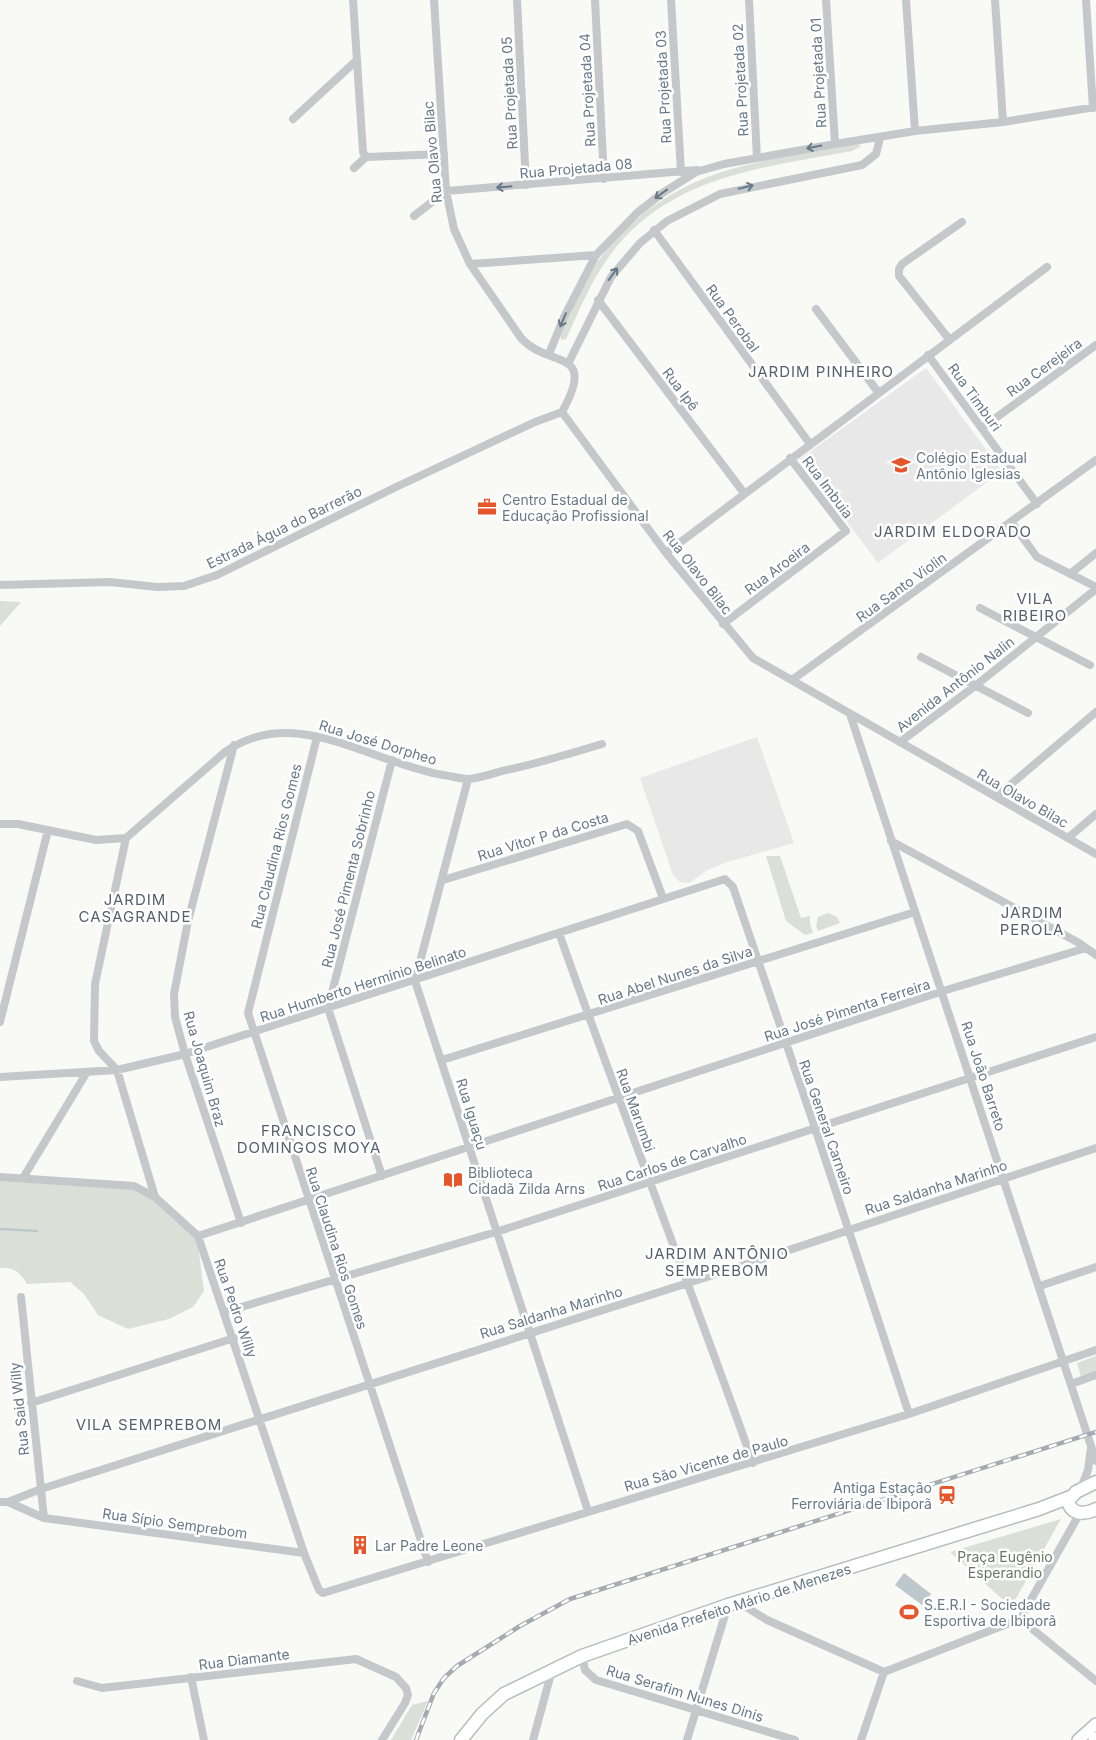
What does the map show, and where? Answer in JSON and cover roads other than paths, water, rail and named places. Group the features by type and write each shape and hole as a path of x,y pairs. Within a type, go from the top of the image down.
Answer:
{"main road":[{"path":"1095,1511 1073,1506 1081,1488 1096,1482"},
{"name":"Avenida Prefeito Mário de Menezes","path":"460,1740 482,1714 504,1694 582,1656 733,1604 1039,1509 1073,1506"},
{"path":"1078,1740 1096,1724"}],"street":[{"path":"353,0 362,152 366,156"},
{"name":"Rua Olavo Bilac","path":"434,0 446,191 454,229 470,264 526,344 560,358 568,364"},
{"name":"Rua Projetada 05","path":"518,0 526,185"},
{"name":"Rua Projetada 04","path":"596,0 604,179"},
{"name":"Rua Projetada 03","path":"671,0 681,172"},
{"name":"Rua Projetada 02","path":"749,0 757,158"},
{"name":"Rua Projetada 01","path":"826,0 835,144"},
{"path":"906,0 915,131"},
{"path":"995,0 1003,122"},
{"path":"550,354 564,317 596,256 614,234 661,194 685,178 709,168 835,144 915,131 1003,122 1094,107 1086,0"},
{"path":"293,119 357,60"},
{"path":"562,412 575,386 574,374 568,364 598,300 622,262 654,230 688,208 720,194 862,165 876,154 880,138"},
{"path":"354,168 366,156 444,154"},
{"name":"Rua Projetada 08","path":"446,191 604,179 709,168"},
{"path":"414,216 446,191"},
{"path":"949,339 899,276 899,269 902,264 962,222"},
{"name":"Rua Perobal","path":"654,230 810,444"},
{"path":"470,264 596,256"},
{"path":"666,553 878,392 1047,268"},
{"name":"Rua Ipê","path":"598,300 744,493"},
{"path":"816,310 878,392"},
{"name":"Rua Cerejeira","path":"982,428 1096,345"},
{"name":"Rua Timburi","path":"928,355 1037,504"},
{"name":"Rua Olavo Bilac","path":"562,412 666,553 753,658 1096,854"},
{"name":"Estrada Água do Barrerão","path":"0,585 110,582 157,587 184,586 216,575 394,488 535,422 562,412"},
{"name":"Rua Imbuia","path":"790,458 846,532"},
{"name":"Rua Santo Violin","path":"792,680 1096,460"},
{"path":"1012,522 1037,557 1096,588"},
{"name":"Rua Aroeira","path":"724,624 846,532"},
{"path":"1070,574 1096,553"},
{"name":"Avenida Antônio Nalin","path":"900,742 975,686 1096,588"},
{"path":"980,608 1090,665"},
{"path":"921,658 1028,713"},
{"path":"996,797 1096,712"},
{"name":"Rua João Barreto","path":"850,714 1040,1286 1096,1461"},
{"name":"Rua José Dorpheo","path":"126,838 234,745 271,732 302,733 363,748 392,760 435,773 468,779 545,762 602,744"},
{"name":"Rua Claudina Rios Gomes","path":"317,737 248,1013 308,1201 428,1562"},
{"name":"Rua Joaquim Braz","path":"234,745 188,921 174,994 175,1017 185,1054 241,1223"},
{"name":"Rua José Pimenta Sobrinho","path":"328,1008 392,760"},
{"path":"415,980 443,880 468,779"},
{"path":"1068,838 1096,814"},
{"path":"0,824 18,824 96,840 126,838 102,942 93,995 96,1047 117,1070 155,1197"},
{"name":"Rua Vitor P da Costa","path":"443,880 627,824 638,831 663,898"},
{"path":"0,1022 48,830"},
{"path":"891,841 1096,955"},
{"name":"Rua Humberto Hermínio Belinato","path":"0,1077 117,1070 185,1054 725,878"},
{"name":"Rua General Carneiro","path":"725,878 733,887 909,1414"},
{"name":"Rua Abel Nunes da Silva","path":"442,1060 588,1016 915,912"},
{"name":"Rua Marumbi","path":"559,933 618,1100 688,1282 753,1464"},
{"name":"Rua José Pimenta Ferreira","path":"198,1236 943,992 1086,948"},
{"name":"Rua Iguaçu","path":"415,980 528,1332 588,1511"},
{"path":"328,1008 382,1176"},
{"name":"Rua Carlos de Carvalho","path":"224,1312 496,1232 1096,1037"},
{"path":"23,1178 87,1072"},
{"name":"Rua Saldanha Marinho","path":"4,1502 368,1383 688,1282 1096,1148"},
{"name":"Rua Pedro Willy","path":"0,1176 134,1186 155,1197 198,1236 234,1338 304,1553 321,1593"},
{"path":"1040,1286 1096,1268"},
{"name":"Rua Said Willy","path":"21,1297 44,1518"},
{"path":"31,1404 234,1338"},
{"name":"Rua São Vicente de Paulo","path":"321,1593 326,1594 588,1511 753,1464 909,1414 1096,1350"},
{"path":"1070,1384 1096,1374"},
{"path":"1081,1488 1088,1470 1092,1446"},
{"name":"Rua Sípio Semprebom","path":"4,1502 44,1518 304,1553"},
{"path":"687,1740 696,1708 733,1604 884,1672 1020,1618 1073,1506"},
{"path":"1020,1618 1096,1680"},
{"name":"Rua Serafim Nunes Dinis","path":"582,1656 585,1670 596,1680 696,1708 795,1740"},
{"name":"Rua Diamante","path":"77,1681 102,1688 352,1659 396,1678 406,1688 408,1695 405,1703 382,1740"},
{"path":"533,1740 552,1670"},
{"path":"861,1740 884,1672"},
{"path":"191,1677 204,1740"}],"waterway":[{"path":"0,1229 37,1231"}],"railway":[{"path":"416,1740 434,1693 444,1678 457,1666 520,1626 570,1599 1096,1432"}],"place":[{"name":"Colégio Estadual Antônio Iglesias","path":"901,465"},
{"name":"Centro Estadual de Educação Profissional","path":"487,507"},
{"name":"Biblioteca Cidadã Zilda Arns","path":"453,1180"},
{"name":"Antiga Estação Ferroviária de Ibiporã","path":"947,1495"},
{"name":"Lar Padre Leone","path":"360,1545"},
{"name":"S.E.R.I - Sociedade Esportiva de Ibiporã","path":"909,1612"}],"district":[{"name":"JARDIM PINHEIRO","path":"821,371"},
{"name":"JARDIM ELDORADO","path":"953,531"},
{"name":"VILA RIBEIRO","path":"1035,606"},
{"name":"JARDIM CASAGRANDE","path":"135,908"},
{"name":"JARDIM PEROLA","path":"1032,920"},
{"name":"FRANCISCO DOMINGOS MOYA","path":"309,1138"},
{"name":"JARDIM ANTÔNIO SEMPREBOM","path":"717,1262"},
{"name":"VILA SEMPREBOM","path":"149,1424"}],"park label":[{"name":"Praça Eugênio Esperandio","path":"1005,1564"}]}
